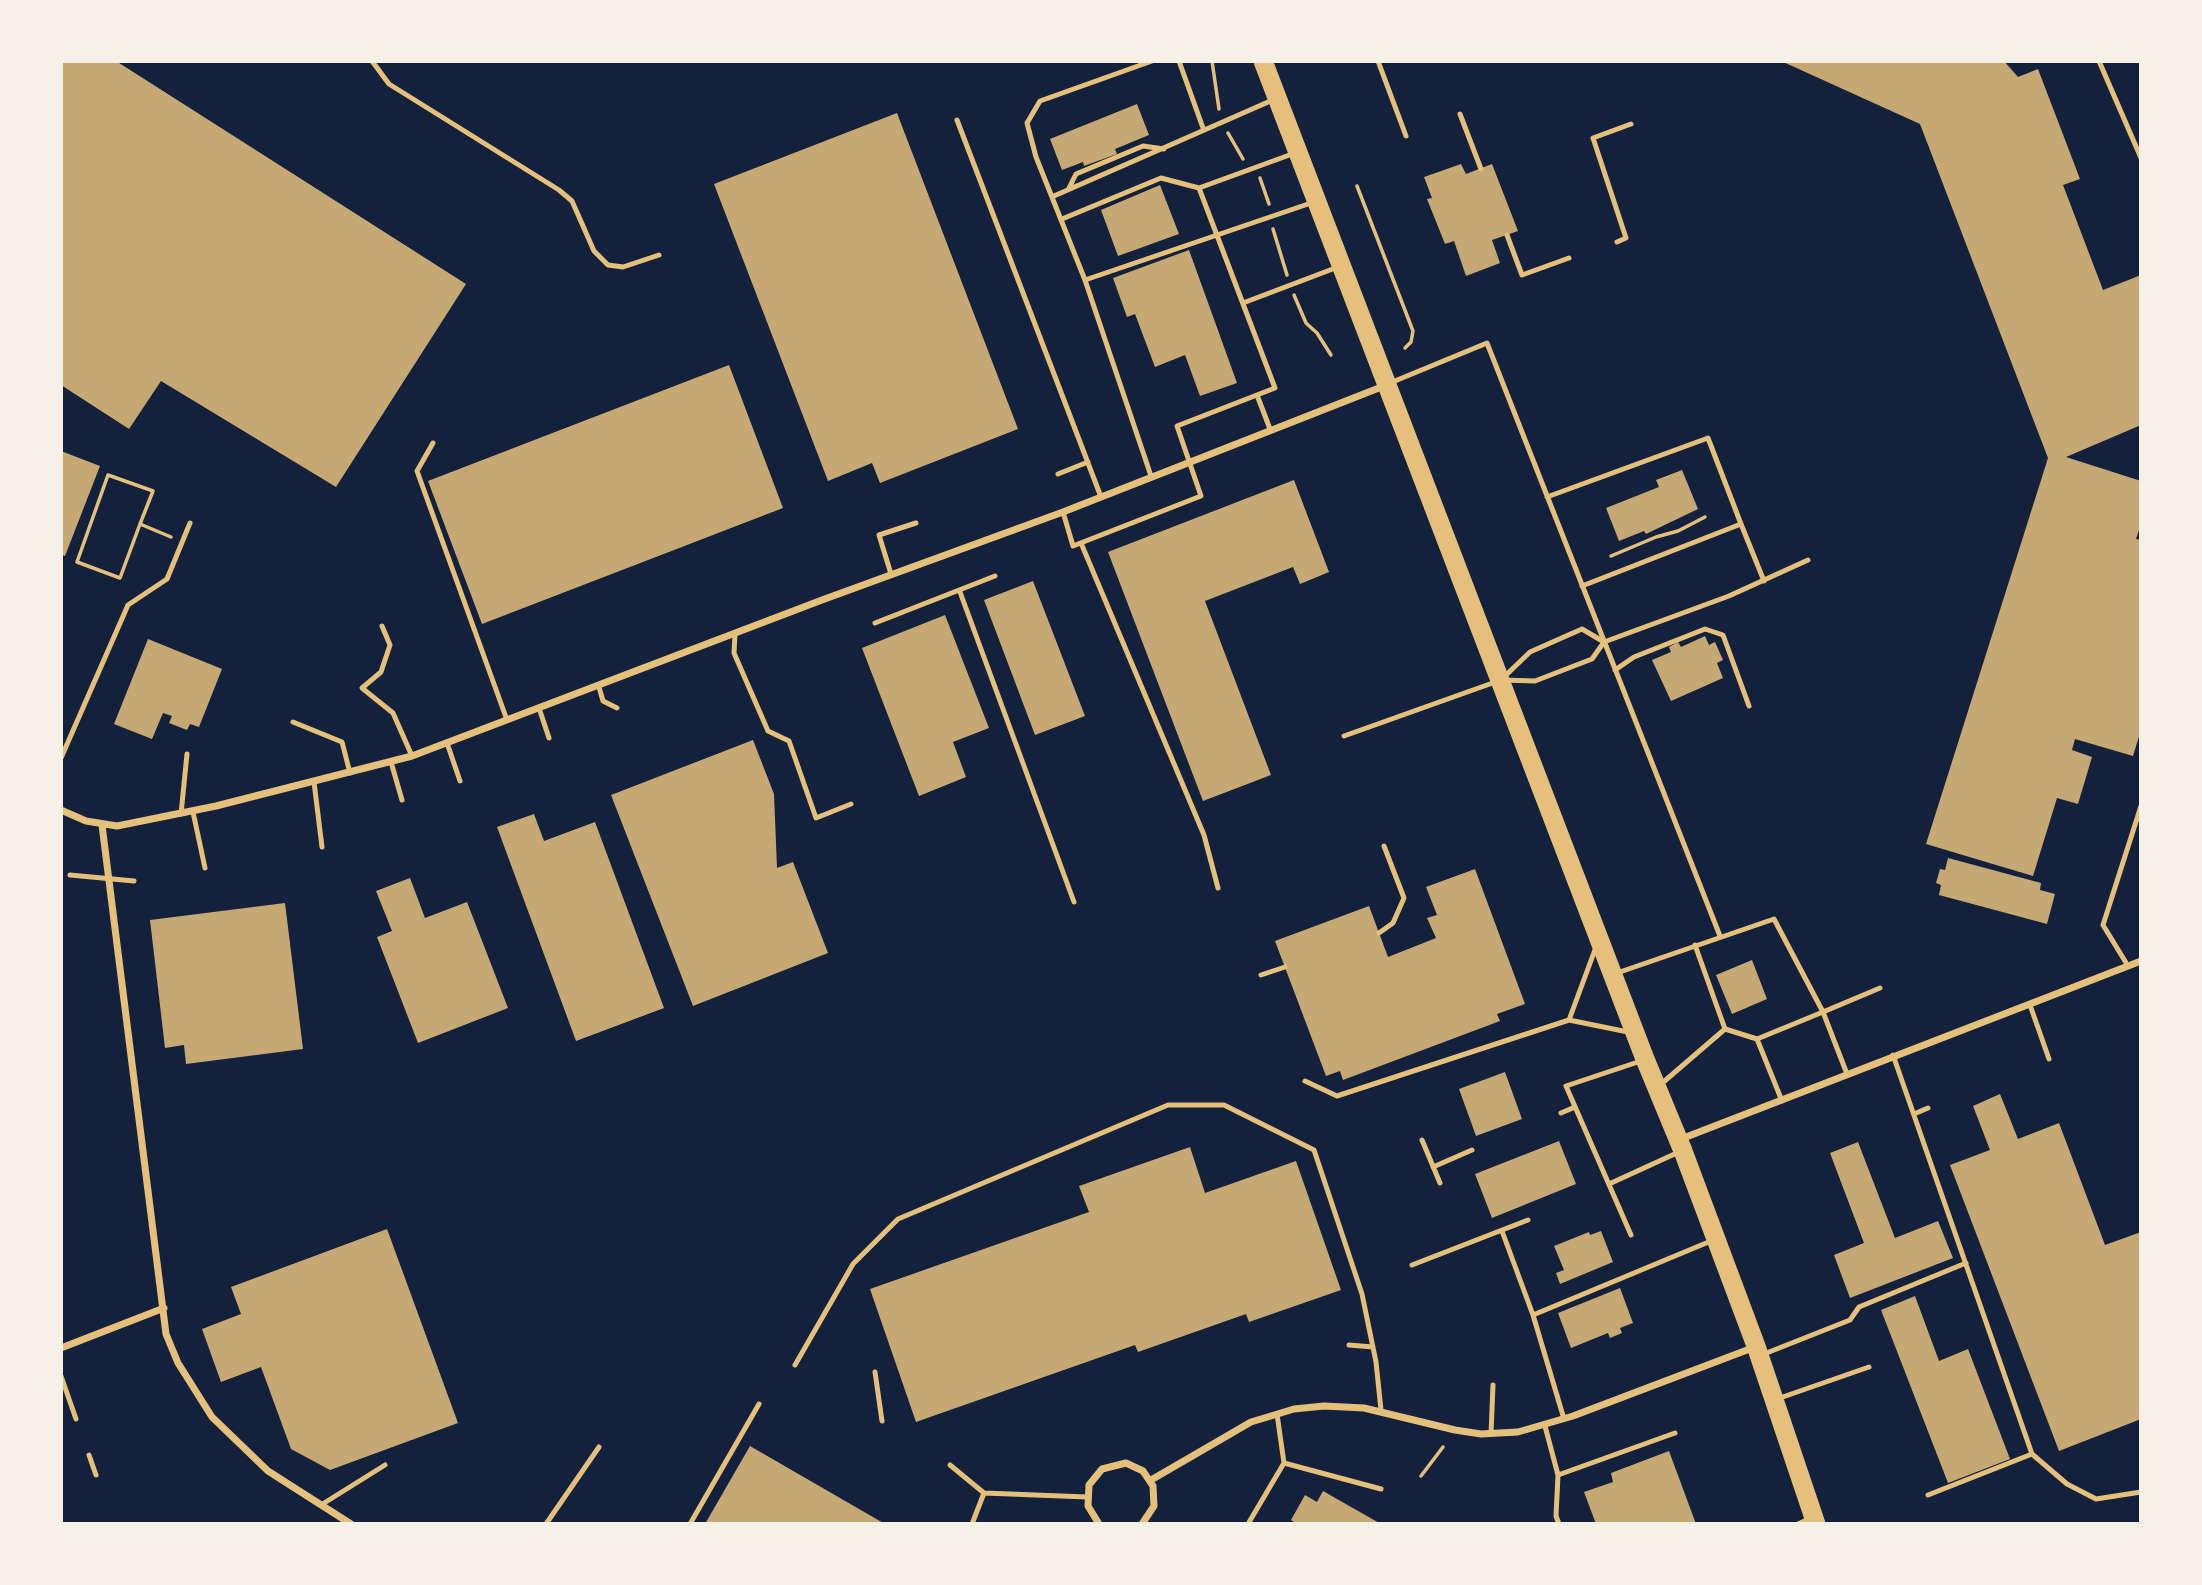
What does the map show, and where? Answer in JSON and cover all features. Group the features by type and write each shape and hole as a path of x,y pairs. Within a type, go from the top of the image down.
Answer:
{"highway":[{"path":"1264,61 1645,1059 1681,1145 1774,1400 1809,1522"}],"street":[{"path":"61,810 102,825 117,827 314,782 412,756 891,574 1063,512 1386,385"},
{"path":"102,825 166,1334 178,1363 212,1417 268,1471 321,1504 337,1520 351,1524"},
{"path":"1681,1145 1893,1055 2141,961"},
{"path":"61,1348 164,1308"},
{"path":"1151,1480 1236,1430 1277,1414 1324,1406 1381,1410 1454,1430 1491,1434 1518,1433 1545,1426 1757,1351"},
{"path":"1099,1524 1090,1513 1087,1497 1093,1477 1109,1465 1133,1465 1151,1480 1154,1506 1142,1524"}],"lane":[{"path":"372,61 389,84 559,190 572,201 594,251 608,265 623,267 659,254"},
{"path":"1151,476 1085,280 1054,196 1036,157 1027,123 1040,101 1152,61"},
{"path":"1179,61 1203,128"},
{"path":"1378,61 1406,136"},
{"path":"2099,61 2141,158"},
{"path":"1054,196 1165,149 1203,128 1278,98"},
{"path":"1460,114 1481,169"},
{"path":"957,120 1101,497"},
{"path":"1617,242 1626,238 1592,138 1631,124"},
{"path":"1068,190 1076,174 1143,146 1165,149"},
{"path":"1062,219 1161,178 1199,188 1298,152"},
{"path":"1063,512 1073,546 1201,496 1177,426 1275,388 1199,188"},
{"path":"1085,280 1218,237 1317,201"},
{"path":"1507,235 1522,275 1569,258"},
{"path":"1243,303 1342,265"},
{"path":"1386,385 1487,342 1720,936"},
{"path":"1257,395 1270,429"},
{"path":"1548,497 1708,438 1764,581"},
{"path":"433,443 417,471 507,720"},
{"path":"1058,474 1088,462"},
{"path":"61,758 128,605 167,579 190,523"},
{"path":"891,574 878,536 916,523"},
{"path":"1582,586 1741,524"},
{"path":"1081,543 1204,835 1218,888"},
{"path":"1344,736 1501,680 1535,681 1592,659 1604,642 1764,581 1808,561"},
{"path":"875,623 960,592 995,576"},
{"path":"960,592 1074,902"},
{"path":"382,626 390,645 381,672 362,688 393,713 412,756"},
{"path":"1501,680 1530,652 1582,629 1604,642"},
{"path":"1615,670 1634,657 1705,629 1723,635 1749,706"},
{"path":"735,634 734,653 768,731 789,741 817,818 851,804"},
{"path":"599,687 603,701 617,708"},
{"path":"539,708 549,738"},
{"path":"293,722 342,742 351,773"},
{"path":"447,743 460,781"},
{"path":"181,814 187,754"},
{"path":"391,762 402,800"},
{"path":"314,782 322,846"},
{"path":"2128,966 2103,925 2141,806"},
{"path":"193,811 205,868"},
{"path":"1379,933 1394,923 1404,898 1384,846"},
{"path":"70,875 134,881"},
{"path":"1614,974 1774,919 1823,1012 1847,1074"},
{"path":"1569,1020 1600,937"},
{"path":"1695,945 1725,1029"},
{"path":"1261,975 1285,968"},
{"path":"1725,1029 1757,1040 1880,988"},
{"path":"2030,1005 2049,1059"},
{"path":"1305,1081 1337,1096 1569,1020 1636,1033"},
{"path":"1657,1087 1725,1029"},
{"path":"1757,1040 1782,1101"},
{"path":"1893,1055 2032,1454 2067,1483 2096,1499 2141,1492"},
{"path":"1631,1235 1566,1086 1645,1059"},
{"path":"795,1365 853,1264 898,1219 1168,1105 1224,1105 1314,1150 1362,1294 1373,1347 1381,1410"},
{"path":"1561,1113 1575,1107"},
{"path":"1913,1114 1928,1108"},
{"path":"1422,1140 1440,1183"},
{"path":"1609,1184 1681,1145"},
{"path":"1433,1167 1472,1150"},
{"path":"1412,1265 1528,1220"},
{"path":"1502,1231 1533,1315 1564,1419"},
{"path":"1533,1315 1716,1239"},
{"path":"1757,1351 1850,1320 1859,1307 1966,1263"},
{"path":"1349,1345 1373,1347"},
{"path":"1774,1400 1869,1367"},
{"path":"875,1372 882,1421"},
{"path":"61,1376 76,1419"},
{"path":"1491,1434 1493,1384"},
{"path":"690,1524 759,1404"},
{"path":"1248,1524 1284,1463 1277,1414"},
{"path":"1545,1426 1558,1475 1556,1516 1559,1524"},
{"path":"1558,1475 1675,1433"},
{"path":"546,1524 599,1447"},
{"path":"1928,1494 2032,1454"},
{"path":"89,1455 96,1475"},
{"path":"1284,1463 1381,1489"},
{"path":"321,1504 385,1465"},
{"path":"950,1465 984,1493 1087,1497"},
{"path":"972,1524 984,1493"}],"path":[{"path":"1212,61 1219,108"},
{"path":"1227,130 1241,157"},
{"path":"1261,179 1268,198"},
{"path":"1357,186 1413,331 1411,342 1405,348"},
{"path":"1275,237 1285,268"},
{"path":"1296,300 1306,323 1331,355"},
{"path":"108,475 153,491 140,524 120,578 76,562 108,475"},
{"path":"1611,556 1678,531 1705,517"},
{"path":"140,524 182,542"},
{"path":"1421,1476 1443,1447"}],"building":[{"path":"61,61 116,61 466,284 336,487 161,381 129,429 61,385"},
{"path":"1781,61 2004,61 2018,77 2038,69 2080,179 2063,185 2103,290 2141,275 2141,425 2066,457 2141,481 2141,524 2136,539 2141,540 2141,730 2133,756 2075,739 2072,750 2092,757 2078,804 2057,798 2033,876 1926,844 2048,458 1920,124"},
{"path":"1137,104 1149,135 1115,149 1117,154 1084,166 1083,162 1062,170 1050,139"},
{"path":"897,113 1018,429 880,483 872,463 828,481 714,184"},
{"path":"1461,164 1466,174 1492,164 1518,231 1492,240 1500,263 1466,276 1454,241 1445,244 1427,199 1432,198 1424,177"},
{"path":"1160,185 1179,234 1118,256 1101,210"},
{"path":"1189,250 1237,383 1200,396 1185,355 1155,367 1135,314 1127,317 1113,278"},
{"path":"729,365 783,508 482,624 428,481"},
{"path":"61,451 100,466 65,556 61,555"},
{"path":"1682,470 1698,509 1646,534 1644,531 1619,541 1606,508 1659,487 1656,480"},
{"path":"1294,480 1329,572 1300,584 1293,567 1205,601 1271,775 1203,801 1108,552"},
{"path":"1033,581 1085,716 1035,735 984,600"},
{"path":"945,615 989,728 953,742 966,777 919,796 862,648"},
{"path":"1705,636 1709,645 1715,642 1723,660 1717,663 1723,678 1671,701 1652,660 1671,652 1669,647 1678,642 1681,647"},
{"path":"148,639 222,669 199,727 190,724 187,730 169,723 172,716 163,713 152,739 114,724"},
{"path":"753,740 774,794 777,868 793,862 828,953 693,1006 611,795"},
{"path":"534,814 544,841 595,822 664,1008 576,1041 497,827"},
{"path":"1948,858 2041,883 2040,890 2055,894 2047,924 1939,895 1941,885 1936,883 1940,869 1945,870"},
{"path":"1475,869 1525,1004 1497,1014 1500,1021 1343,1080 1340,1071 1326,1076 1275,941 1369,906 1388,957 1436,938 1427,918 1437,915 1426,887"},
{"path":"410,878 425,918 467,902 508,1008 418,1043 377,937 392,931 376,891"},
{"path":"285,903 303,1049 186,1064 184,1045 165,1048 150,920"},
{"path":"1752,960 1767,999 1732,1014 1716,975"},
{"path":"1505,1072 1522,1119 1476,1136 1459,1089"},
{"path":"2000,1094 2018,1139 2059,1123 2105,1245 2141,1232 2141,1419 2059,1451 1950,1165 1990,1150 1973,1106"},
{"path":"1559,1141 1576,1184 1492,1218 1475,1174"},
{"path":"1858,1142 1895,1238 1938,1221 1953,1258 1850,1298 1834,1255 1864,1243 1830,1153"},
{"path":"1190,1147 1205,1193 1296,1161 1341,1290 1249,1322 1246,1314 1138,1352 1135,1345 916,1422 870,1289 1089,1212 1079,1186"},
{"path":"387,1229 458,1423 330,1470 291,1449 261,1367 221,1382 202,1329 241,1314 231,1287"},
{"path":"1601,1231 1613,1262 1560,1284 1556,1273 1564,1270 1554,1246 1589,1232 1590,1235"},
{"path":"1620,1288 1633,1323 1620,1328 1622,1333 1610,1338 1608,1333 1571,1348 1558,1313"},
{"path":"1915,1296 1939,1361 1968,1349 2010,1459 1948,1483 1881,1310"},
{"path":"750,1446 885,1524 705,1524"},
{"path":"1669,1451 1696,1524 1596,1524 1584,1492 1613,1482 1611,1473"},
{"path":"1323,1491 1381,1524 1297,1524 1291,1520 1305,1495 1317,1502"}]}
